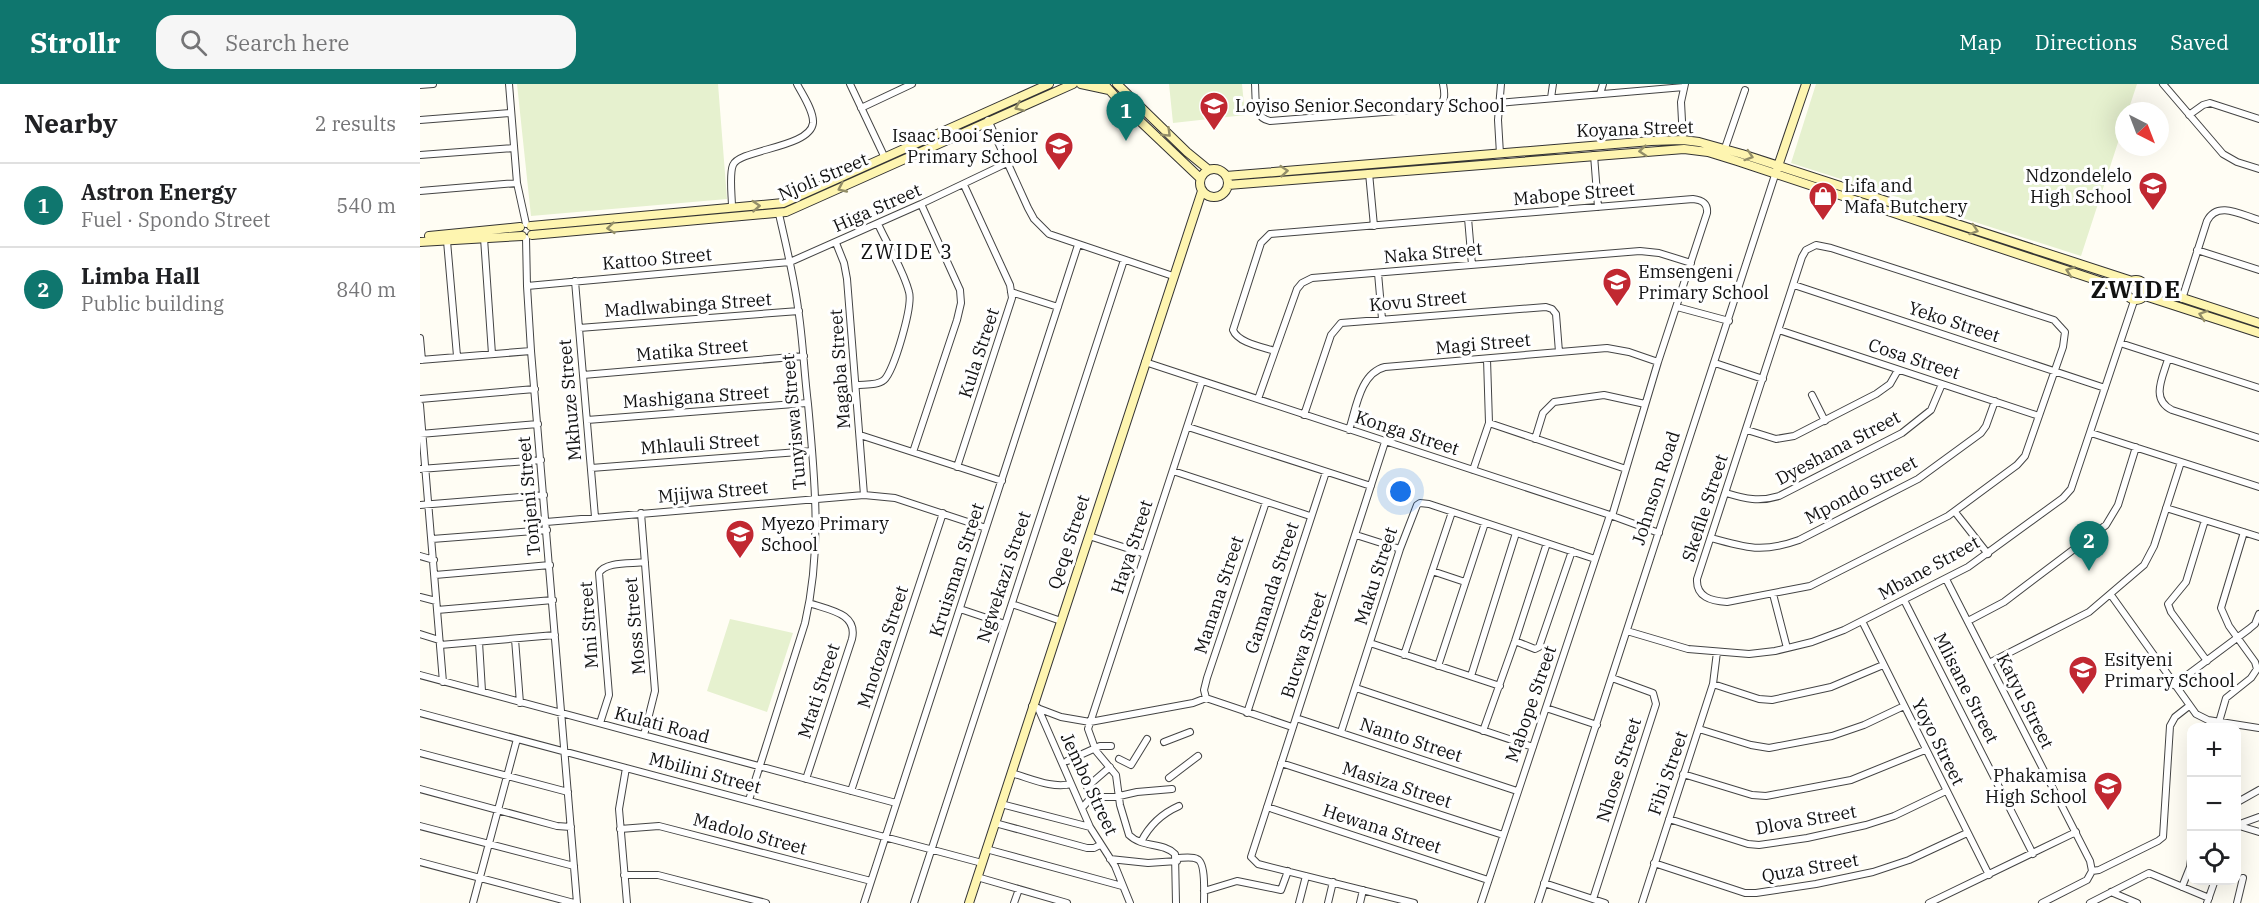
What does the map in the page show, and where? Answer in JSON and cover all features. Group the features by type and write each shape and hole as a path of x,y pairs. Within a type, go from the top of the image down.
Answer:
{"main road":[{"name":"Njoli Street","path":"420,242 484,238 526,231 789,201 1049,84"},
{"name":"Njoli Street","path":"420,237 779,214 807,204 988,120 1073,84"},
{"path":"1081,84 1107,87 1200,178 1202,191 1207,195 1217,197 1225,191 1227,181 1219,170 1209,170 1187,152 1117,84"},
{"name":"Johnson Road","path":"1775,175 1806,84"},
{"name":"Koyana Street","path":"1227,181 1500,154 1683,140 1725,148 2132,281 2138,280 2146,286 2181,299 2259,323"},
{"name":"Koyana Street","path":"1227,181 1369,173 1684,148 1716,155 2126,290"},
{"path":"1200,178 1209,170"},
{"name":"Qeqe Street","path":"969,903 1202,191"},
{"path":"2132,281 2126,290 2128,297 2134,301 2145,296 2146,286"},
{"path":"2145,296 2259,333"}],"street":[{"path":"420,85 433,84"},
{"name":"Tonjeni Street","path":"509,84 517,183 526,231 531,351 553,600 575,903"},
{"path":"732,207 732,170 735,161 745,155 776,148 801,137 811,128 813,124 811,115 797,84"},
{"path":"850,84 885,158"},
{"path":"861,108 912,84"},
{"path":"1255,84 1259,115 1270,121 1435,108 1443,101 1443,84"},
{"path":"1500,154 1498,103 1501,84"},
{"path":"1551,98 1553,84"},
{"path":"1600,94 1603,84"},
{"path":"2163,84 2223,154 2237,162 2259,169"},
{"path":"1498,103 1685,86 1681,102 1683,140"},
{"path":"1725,148 1745,90"},
{"path":"2189,115 2210,103 2259,119"},
{"path":"420,120 511,113"},
{"path":"988,120 1028,208 1039,225 1053,237 1173,276"},
{"path":"420,155 514,148"},
{"path":"1594,155 1598,207"},
{"name":"Higa Street","path":"790,262 964,185 1007,163"},
{"path":"1369,173 1374,226"},
{"name":"Johnson Road","path":"1538,903 1775,175"},
{"path":"420,191 517,183"},
{"name":"Kula Street","path":"957,467 1008,313 1011,292 964,185"},
{"name":"Mabope Street","path":"1275,351 1240,339 1233,330 1264,239 1270,234 1693,199 1703,201 1706,206 1707,213 1626,469 1481,903"},
{"path":"913,452 962,300 958,283 921,204"},
{"path":"2181,299 2206,221 2211,213 2229,210 2259,220"},
{"name":"Tunyiswa Street","path":"749,800 805,623 809,603 816,498 799,311 779,214"},
{"path":"1468,218 1472,264"},
{"path":"856,385 880,383 885,378 891,368 910,311 909,291 878,224"},
{"path":"484,238 492,354"},
{"path":"447,241 457,356"},
{"name":"Magaba Street","path":"836,243 846,271 864,495"},
{"name":"Kruisman Street","path":"864,903 1078,245"},
{"name":"Skefile Street","path":"1816,245 1822,246 2054,321 2065,332 2063,347 2031,444 2022,460 1955,512 1810,586 1723,602 1701,595 1697,589 1697,579 1794,285 1806,250 1816,245"},
{"path":"2197,250 2259,270"},
{"name":"Naka Street","path":"1258,399 1296,289 1302,283 1318,278 1640,251 1659,253 1691,263"},
{"name":"Ngwekazi Street","path":"914,903 1124,260"},
{"name":"Kattoo Street","path":"527,285 790,262"},
{"path":"1378,273 1382,319"},
{"name":"Mkhuze Street","path":"575,281 595,517"},
{"name":"Yeko Street","path":"1794,285 2105,388"},
{"path":"1011,292 1058,307"},
{"name":"Mbane Street","path":"1627,631 1676,646 1717,652 1763,653 1787,648 1829,636 1862,621 1946,579 1988,554 2067,493 2074,483 2134,301"},
{"name":"Kovu Street","path":"1305,415 1331,335 1336,326 1348,322 1546,307 1552,309 1556,314 1559,352"},
{"path":"1677,307 1729,321"},
{"name":"Madlwabinga Street","path":"579,328 799,311"},
{"name":"Cosa Street","path":"1779,330 2039,416"},
{"path":"420,338 421,360 531,351"},
{"path":"2121,343 2259,388"},
{"name":"Magi Street","path":"1349,430 1365,383 1370,375 1379,368 1616,349 1658,362"},
{"name":"Matika Street","path":"583,375 804,356"},
{"path":"1473,470 1489,423 1487,359"},
{"path":"2168,359 2159,390 2160,399 2164,405 2259,438"},
{"name":"Konga Street","path":"1145,362 1611,515 1659,533"},
{"path":"1715,363 1762,379"},
{"path":"1747,430 1782,439 1794,436 1876,394 1890,384 1898,370"},
{"name":"Haya Street","path":"1090,722 1202,381"},
{"name":"Dyeshana Street","path":"1726,493 1755,501 1769,499 1837,468 1889,441 1922,419 1931,410 1942,384"},
{"path":"420,399 535,389"},
{"path":"1535,439 1543,414 1554,402 1604,395 1645,404"},
{"path":"1812,395 1825,421"},
{"name":"Mpondo Street","path":"1711,538 1753,549 1799,540 1932,470 1981,433 1995,401"},
{"name":"Mashigana Street","path":"587,420 807,403"},
{"path":"420,405 423,469 434,560 443,682"},
{"path":"1489,423 1626,469"},
{"path":"421,434 538,424"},
{"path":"1188,427 1371,486"},
{"path":"2091,433 2259,487"},
{"path":"860,435 1002,482"},
{"name":"Bucwa Street","path":"1288,871 1258,864 1252,859 1252,853 1385,442"},
{"path":"1968,621 2004,602 2106,525 2118,505 2136,447"},
{"name":"Mhlauli Street","path":"591,468 812,451"},
{"path":"423,469 541,460"},
{"path":"1989,663 2076,620 2111,595 2148,560 2181,462"},
{"path":"1173,471 1310,516"},
{"name":"Gamanda Street","path":"1247,713 1326,472"},
{"path":"420,506 544,495"},
{"name":"Mjijwa Street","path":"546,522 864,495 895,498 987,528"},
{"name":"Manana Street","path":"1206,698 1204,690 1207,678 1266,502"},
{"name":"Maku Street","path":"1341,732 1400,549 1417,505 1429,504 1595,558"},
{"path":"2166,508 2259,537"},
{"path":"1404,655 1452,512"},
{"path":"1955,512 1988,554"},
{"name":"Moss Street","path":"641,513 655,691 644,735"},
{"name":"Mnotoza Street","path":"851,791 943,513"},
{"path":"2205,520 2186,582 2168,604 2171,612 2207,661"},
{"path":"1438,666 1485,523"},
{"path":"432,539 547,530"},
{"path":"2220,722 2226,698 2251,678 2257,669 2255,662 2224,617 2221,605 2244,532"},
{"path":"1471,676 1516,533"},
{"path":"1356,535 1400,549"},
{"path":"1089,536 1145,554"},
{"path":"1483,731 1500,686 1546,543"},
{"path":"1515,641 1535,649 1539,647 1572,551"},
{"path":"420,556 434,560"},
{"name":"Mni Street","path":"600,723 609,690 599,573 603,567 607,566 645,562"},
{"path":"435,575 550,565"},
{"path":"1432,572 1465,582"},
{"name":"Katyu Street","path":"1946,579 2076,832 2090,861 2092,871"},
{"path":"1773,594 1787,648"},
{"path":"2111,595 2189,706 2201,717 2259,728"},
{"path":"420,597 436,601"},
{"path":"437,610 553,600"},
{"name":"Mlisane Street","path":"1904,600 2033,854"},
{"name":"Mtati Street","path":"806,779 854,628 848,618 809,603"},
{"path":"1012,604 1060,621"},
{"path":"960,609 1005,624"},
{"path":"2174,685 2255,624 2259,614"},
{"name":"Yoyo Street","path":"1862,621 1989,875"},
{"path":"420,634 439,642 479,642 555,635"},
{"path":"515,639 520,703"},
{"path":"479,642 482,691"},
{"path":"1370,643 1500,686"},
{"name":"Fibi Street","path":"1642,903 1713,684 1717,652"},
{"path":"1713,684 1759,699 1772,700 1831,687 1883,665"},
{"name":"Kulati Road","path":"420,675 896,803"},
{"name":"Nhose Street","path":"1593,899 1657,699 1653,693 1612,678"},
{"path":"1356,688 1533,747"},
{"path":"1035,707 1067,718 1090,722 1193,703 1206,698 1292,727"},
{"path":"1699,729 1751,745 1769,748 1832,736 1864,725 1904,706"},
{"path":"2042,903 2084,882 2090,878 2092,871 2099,870 2163,837 2170,726 2175,717 2189,706"},
{"name":"Jembo Street","path":"1035,707 1090,826 1115,866 1130,903"},
{"path":"1546,708 1597,724"},
{"name":"Mbilini Street","path":"420,713 982,863"},
{"name":"Nanto Street","path":"1296,718 1517,791"},
{"path":"1090,722 1089,734 1095,749 1117,777 1119,796 1129,835 1141,842 1170,849 1175,854 1177,860 1176,903"},
{"path":"1164,742 1190,732"},
{"path":"1119,759 1131,765 1147,738"},
{"path":"473,903 517,739"},
{"path":"1067,761 1106,745 1111,746"},
{"path":"1683,774 1752,795 1766,796 1851,780 1926,750"},
{"path":"420,753 568,792"},
{"path":"1169,778 1198,756"},
{"name":"Masiza Street","path":"1281,762 1503,835"},
{"path":"1088,787 1110,767"},
{"path":"626,768 620,803 620,829 627,903"},
{"path":"1011,773 1059,786 1071,784"},
{"path":"420,789 557,826 571,827"},
{"path":"1082,808 1089,800 1103,796 1172,789"},
{"path":"2241,800 2259,790"},
{"name":"Dlova Street","path":"1669,819 1748,844 1759,845 1807,838 1866,825 1894,816 1946,791"},
{"path":"1001,804 1090,826"},
{"path":"1141,842 1151,826 1167,812 1179,806"},
{"name":"Hewana Street","path":"1267,807 1488,880"},
{"path":"2241,824 2259,817"},
{"path":"995,823 1087,848 1100,845"},
{"path":"420,826 574,866"},
{"name":"Madolo Street","path":"620,829 659,826 871,881"},
{"path":"2241,826 2259,832"},
{"path":"1929,903 2076,832"},
{"name":"Quza Street","path":"1654,863 1745,893 1756,893 1816,884 1886,868 1967,833"},
{"path":"986,849 1122,886"},
{"path":"1110,859 1148,863 1197,858 1203,867 1204,903"},
{"path":"420,862 575,903"},
{"path":"1204,891 1238,881 1281,890 1288,871 1363,890 1390,900 1414,903"},
{"path":"2090,903 2149,873 2208,901 2213,885"},
{"path":"624,875 658,875 766,903"},
{"path":"2182,887 2187,875"},
{"path":"1299,903 1306,876"},
{"path":"977,877 1050,901 1067,903"},
{"path":"2237,903 2243,878"},
{"path":"1328,903 1333,882"},
{"path":"1544,883 1605,903"},
{"path":"1014,903 1019,889"},
{"path":"1360,903 1363,890"},
{"path":"2110,892 2137,903"}],"green space":[{"path":"517,84 718,84 727,199 531,216"},
{"path":"1169,84 1242,84 1245,115 1173,123"},
{"path":"1816,84 2137,84 2131,102 2115,102 2115,152 2081,256 1791,163"},
{"path":"730,619 793,633 767,712 707,691"}],"place":[{"name":"Loyiso Senior Secondary School","path":"1214,132"},
{"name":"Astron Energy","path":"1126,141"},
{"name":"Isaac Booi Senior Primary School","path":"1059,172"},
{"name":"Ndzondelelo High School","path":"2153,212"},
{"name":"Lifa and Mafa Butchery","path":"1823,222"},
{"name":"Emsengeni Primary School","path":"1617,308"},
{"name":"Myezo Primary School","path":"740,560"},
{"name":"Limba Hall","path":"2089,571"},
{"name":"Esityeni Primary School","path":"2083,696"},
{"name":"Phakamisa High School","path":"2108,812"}],"district":[{"name":"ZWIDE 3","path":"907,252"},
{"name":"ZWIDE","path":"2136,290"}]}
